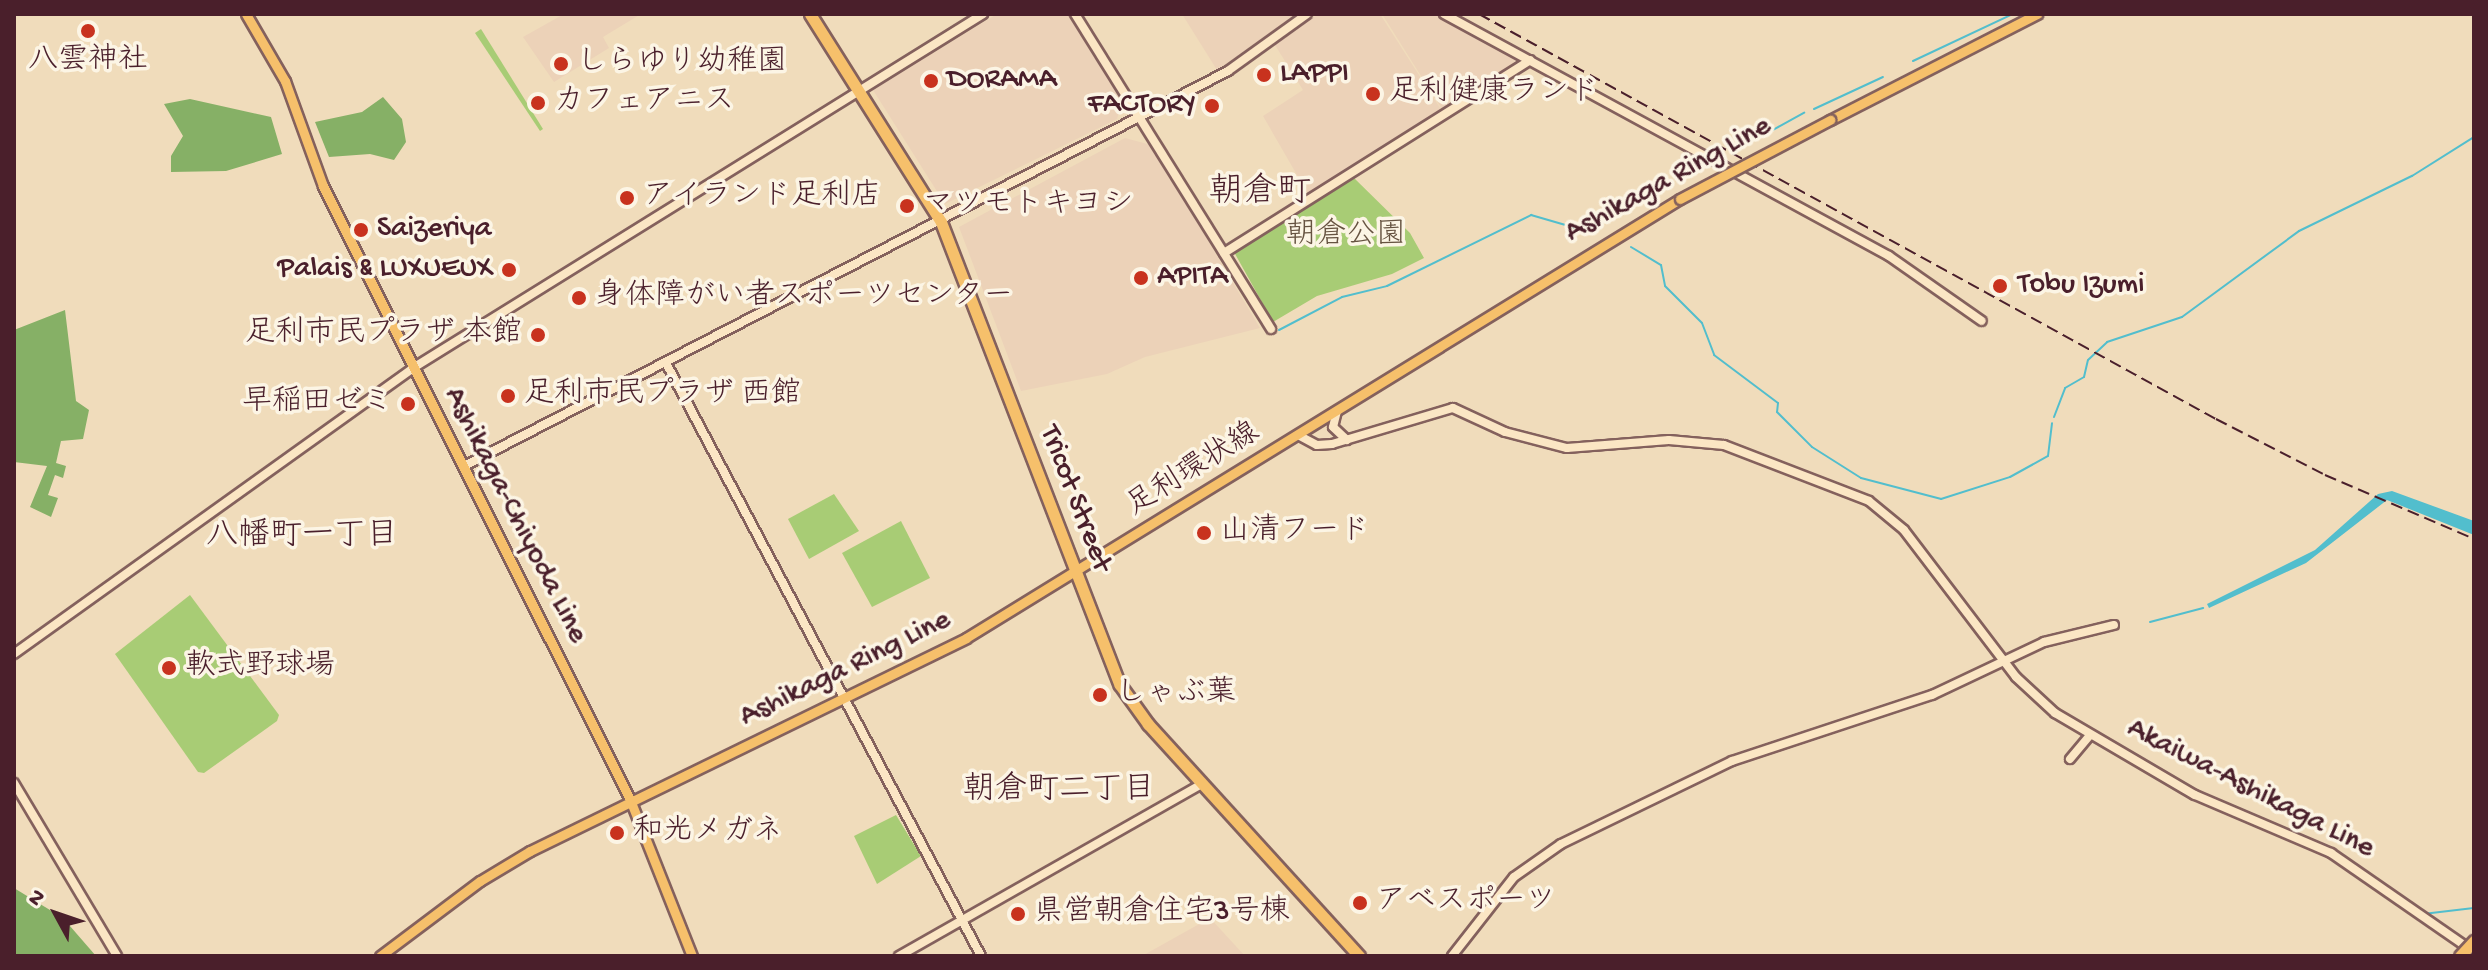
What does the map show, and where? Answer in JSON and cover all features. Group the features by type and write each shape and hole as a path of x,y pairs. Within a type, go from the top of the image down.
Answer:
{"highway":[{"name":"Tricot Street","path":"810,14 941,222 1120,685 1202,784 1359,956"},
{"path":"2460,956 2474,941"}],"main road":[{"name":"Ashikaga-Chiyoda Line","path":"246,14 285,81 323,186 631,802 692,956"},
{"name":"Ashikaga Ring Line","path":"1337,411 1680,199 2037,14"},
{"name":"足利環状線","path":"1076,571 1337,411"},
{"name":"Ashikaga Ring Line","path":"380,956 509,863 966,638 1076,571"}],"street":[{"path":"14,654 413,368 983,14"},
{"path":"1075,14 1271,329"},
{"path":"464,466 1228,71 1307,14"},
{"path":"1444,14 1889,256 1982,321"},
{"path":"1224,253 1530,60"},
{"path":"666,363 842,700 981,956"},
{"name":"Akaiwa-Ashikaga Line","path":"1298,435 1317,445 1348,440 1446,408 1505,432 1567,448 1669,440 1744,451 1885,511 1931,562 2003,661 2043,703 2090,735 2195,795 2331,853 2474,952"},
{"path":"1337,411 1333,427 1348,440"},
{"path":"1452,956 1514,877 1561,844 1732,761 1932,695 2044,642 2114,625"},
{"path":"2070,759 2090,735"},
{"path":"14,783 117,956"},
{"path":"899,956 1202,784"}],"shaded area":[{"name":"しらゆり幼稚園","path":"564,14 641,14 603,37 609,48 554,82 523,37"},
{"path":"997,14 1071,14 1123,98 1117,119 945,204 873,90"},
{"path":"1182,14 1297,14 1217,70"},
{"path":"1318,14 1380,14 1442,111 1308,194 1263,116 1303,90 1275,45"},
{"path":"1382,14 1435,14 1518,61 1443,111"},
{"path":"1125,138 1151,145 1260,328 1145,357 1107,374 1021,391 959,227"},
{"path":"1210,918 1245,956 1142,956"}],"green space":[{"path":"481,29 543,129 540,131 475,33"},
{"path":"383,97 402,119 406,142 394,160 370,154 329,157 315,122 362,112"},
{"path":"190,99 271,117 282,154 226,171 171,172 171,156 183,136 164,104"},
{"name":"朝倉公園","path":"1353,177 1410,233 1424,258 1392,274 1317,296 1273,322 1234,252"},
{"path":"65,310 76,401 89,410 83,439 61,441 56,463 66,466 63,478 55,475 48,495 58,498 51,517 30,507 47,466 14,462 14,330"},
{"path":"834,494 859,531 809,559 788,519"},
{"path":"901,521 930,578 872,607 842,553"},
{"path":"190,595 279,715 277,721 204,773 198,772 115,654"},
{"path":"896,815 921,856 877,884 854,836"},
{"path":"14,888 63,918 96,956 14,956"}],"water":[{"path":"2392,491 2474,521 2474,535 2387,500 2306,563 2209,608 2207,604 2315,550 2378,494"}],"waterway":[{"path":"1913,61 2013,14"},
{"path":"1814,109 1883,77"},
{"path":"1771,131 1804,113"},
{"path":"1742,144 1760,135"},
{"path":"2054,417 2065,388 2084,377 2088,360 2107,342 2182,317 2299,231 2412,176 2474,137"},
{"path":"1279,330 1342,297 1387,286 1531,215 1590,232"},
{"path":"1631,247 1661,265 1665,286 1702,323 1714,355 1778,403 1777,412 1812,447 1861,478 1941,499 2010,477 2048,456 2052,423"},
{"path":"2150,622 2203,608"},
{"path":"2423,914 2474,908"}],"railway":[{"path":"1479,14 2216,419 2325,475 2474,539"}],"place":[{"name":"八雲神社","path":"88,31"},
{"name":"しらゆり幼稚園","path":"561,64"},
{"name":"LAPPI","path":"1264,75"},
{"name":"DORAMA","path":"931,81"},
{"name":"足利健康ランド","path":"1373,94"},
{"name":"カフェアニス","path":"538,103"},
{"name":"FACTORY","path":"1212,106"},
{"name":"アイランド足利店","path":"627,198"},
{"name":"マツモトキヨシ","path":"907,206"},
{"name":"Saizeriya","path":"361,230"},
{"name":"Palais & LUXUEUX","path":"509,270"},
{"name":"APITA","path":"1141,278"},
{"name":"Tobu Izumi","path":"2000,286"},
{"name":"身体障がい者スポーツセンター","path":"579,298"},
{"name":"足利市民プラザ 本館","path":"538,335"},
{"name":"足利市民プラザ 西館","path":"508,396"},
{"name":"早稲田ゼミ","path":"408,404"},
{"name":"山清フード","path":"1204,533"},
{"name":"軟式野球場","path":"169,668"},
{"name":"しゃぶ葉","path":"1100,695"},
{"name":"和光メガネ","path":"617,833"},
{"name":"アベスポーツ","path":"1360,903"},
{"name":"県営朝倉住宅3号棟","path":"1018,914"}],"district":[{"name":"朝倉町","path":"1260,195"},
{"name":"八幡町一丁目","path":"302,537"},
{"name":"朝倉町二丁目","path":"1059,791"}]}
